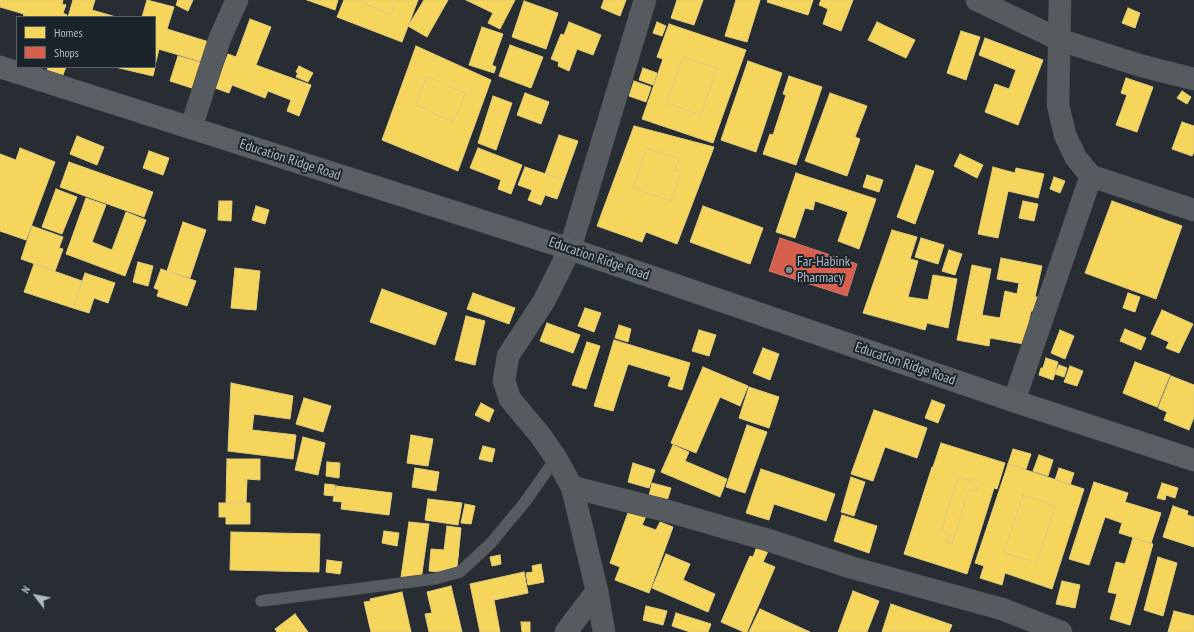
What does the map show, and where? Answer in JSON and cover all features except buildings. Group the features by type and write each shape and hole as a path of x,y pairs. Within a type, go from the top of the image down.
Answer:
{"main road":[{"name":"Education Ridge Road","path":"0,67 570,249 1014,401 1194,460"}],"street":[{"path":"191,128 220,38 237,0"},
{"path":"604,632 597,592 572,487 556,458 540,435 510,399 504,381 508,356 544,300 570,249 645,0"},
{"path":"977,0 1060,40 1142,66 1194,79"},
{"path":"1060,0 1058,105 1065,135 1076,158 1092,176 1194,210"},
{"path":"1014,401 1092,176"},
{"path":"572,487 671,512 768,540 853,568 1002,609 1062,632"},
{"path":"566,632 597,592"}],"lane":[{"path":"260,601 434,579 460,572 491,543 525,502 556,458"}],"place":[{"name":"Far-Habink Pharmacy","path":"789,270"}]}
